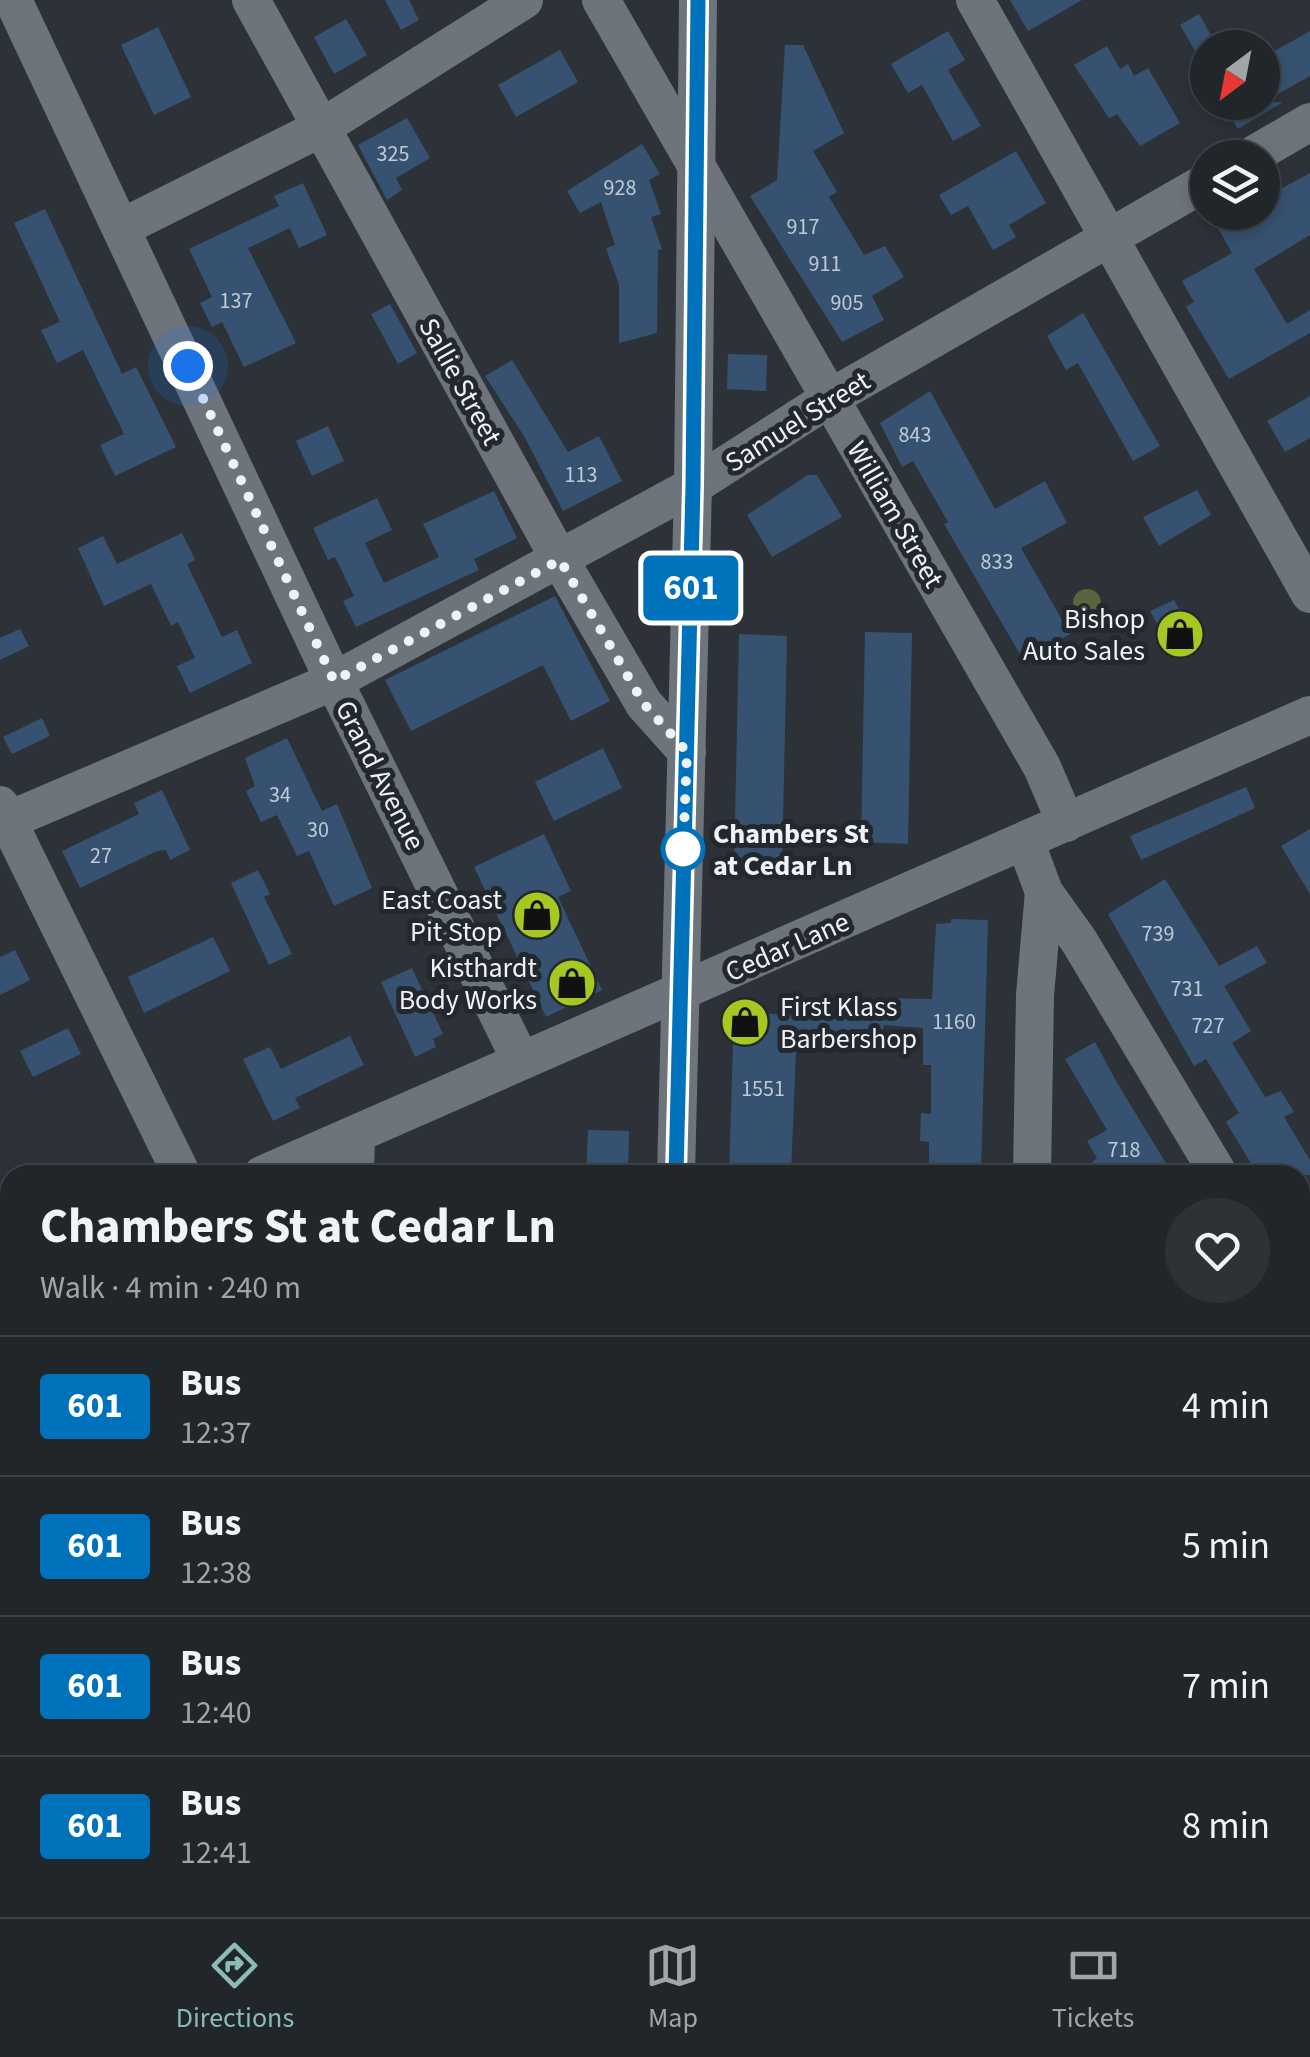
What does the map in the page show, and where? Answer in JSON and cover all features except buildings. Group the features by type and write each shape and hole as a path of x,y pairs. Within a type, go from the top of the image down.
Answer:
{"street":[{"name":"Grand Avenue","path":"14,0 334,681 521,1061"},
{"name":"Sallie Street","path":"251,0 560,560 644,704 687,752"},
{"path":"123,227 321,128 524,0"},
{"name":"William Street","path":"601,0 1042,767 1066,823"},
{"path":"676,1165 693,486 698,0"},
{"path":"975,0 1310,594"},
{"path":"1279,140 1310,122"},
{"name":"Samuel Street","path":"2,817 334,681 693,486 830,398 1190,191"},
{"name":"Cedar Lane","path":"286,1165 1310,715"},
{"path":"2,817 177,1165"},
{"path":"1025,841 1044,892 1080,941 1213,1165"},
{"path":"1032,1165 1035,995 1044,892"},
{"path":"355,1165 356,1135"}],"shaded area":[{"path":"1087,589 1097,593 1101,603 1097,613 1087,617 1077,613 1073,603 1077,593"}],"bus line":[{"name":"601","path":"676,1165 693,486 698,0"}],"place":[{"name":"Bishop Auto Sales","path":"1180,634"},
{"name":"Chambers St at Cedar Ln","path":"683,849"},
{"name":"East Coast Pit Stop","path":"537,915"},
{"name":"Kisthardt Body Works","path":"572,983"},
{"name":"First Klass Barbershop","path":"745,1022"}],"route":[{"path":"188,366 334,681 560,560 644,704 687,752 683,855 683,849"}]}
